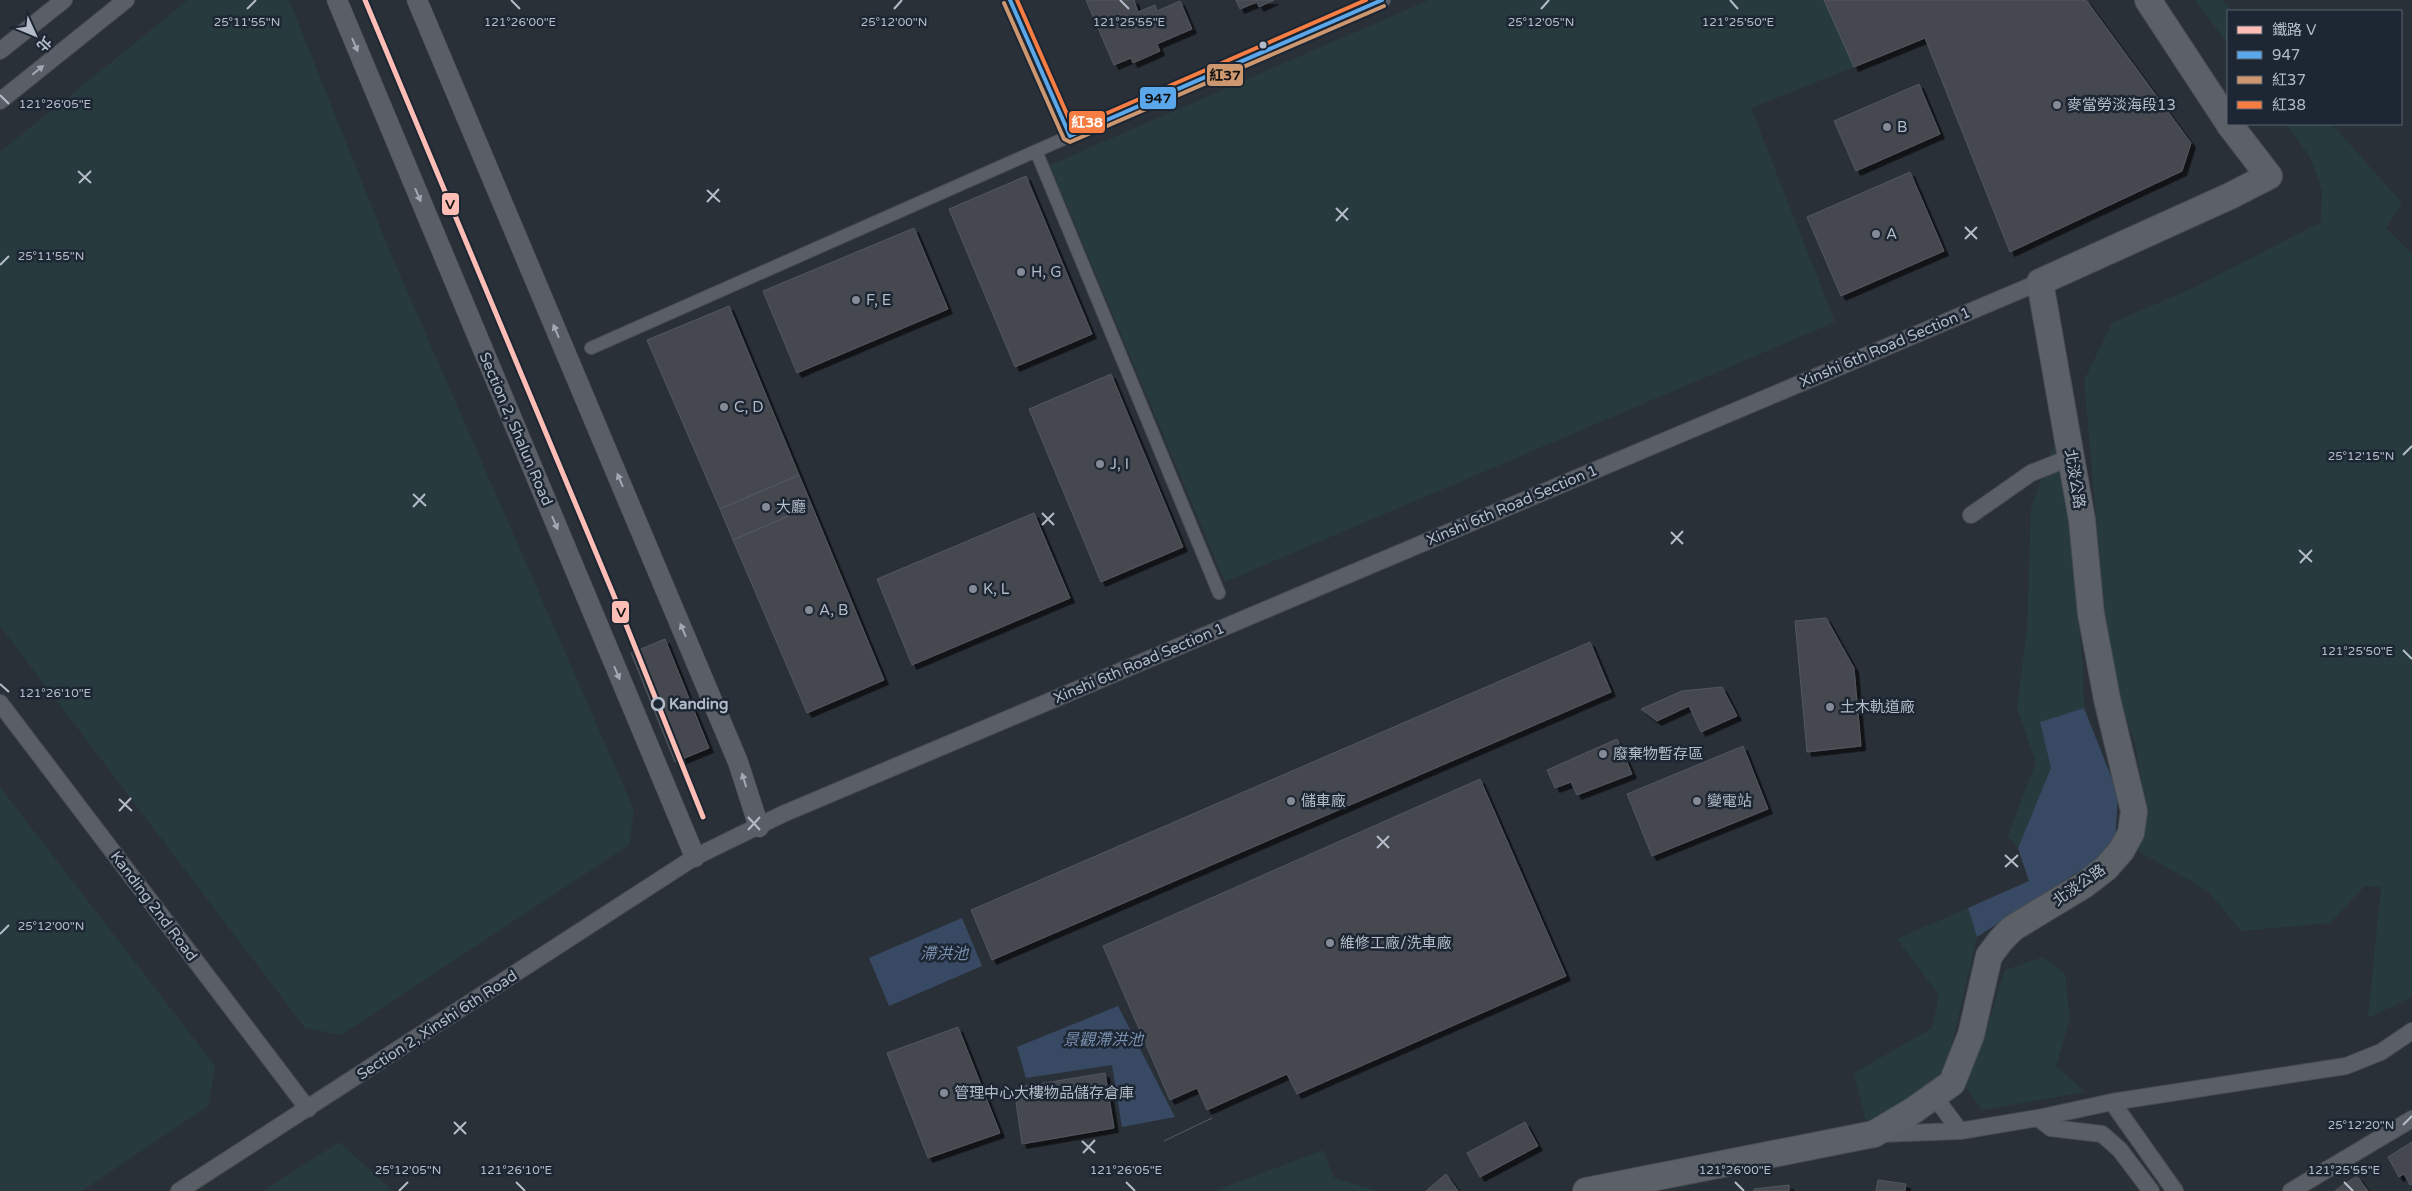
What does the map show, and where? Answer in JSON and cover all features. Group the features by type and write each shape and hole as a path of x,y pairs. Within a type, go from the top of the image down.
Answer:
{"main road":[{"path":"2148,0 2227,120"},
{"name":"Xinshi 6th Road Section 1","path":"2040,282 2230,196 2268,176 2230,125"},
{"name":"北淡公路","path":"1586,1191 1874,1134 1934,1096 1952,1083 1971,1035 1989,956 2013,928 2084,885 2106,868 2121,851 2130,833 2134,810 2106,700 2091,614 2082,520 2040,282"}],"street":[{"path":"0,51 64,0"},
{"path":"0,101 126,0"},
{"name":"Section 2, Shalun Road","path":"337,0 695,857"},
{"path":"417,0 738,762 759,827"},
{"path":"1010,0 1070,136"},
{"path":"591,348 1382,0"},
{"path":"1036,151 1220,593"},
{"name":"Xinshi 6th Road Section 1","path":"695,857 792,810 2040,282"},
{"path":"1971,514 2031,473 2072,457"},
{"name":"Kanding 2nd Road","path":"0,702 308,1109"},
{"name":"Section 2, Xinshi 6th Road","path":"179,1191 695,857"},
{"path":"1874,1134 1960,1131 2038,1118 2112,1102 2346,1066 2381,1052 2412,1031"},
{"path":"1934,1096 1960,1131"},
{"path":"2112,1102 2175,1191"},
{"path":"2038,1118 2051,1128 2102,1134 2120,1150 2151,1191"},
{"path":"2291,1191 2412,1119"}],"green space":[{"path":"188,0 289,0 390,252 634,810 629,845 341,1035 305,1028 0,626 0,152"},
{"path":"1429,0 1824,0 1854,67 1751,108 1835,322 1225,582 1050,165"},
{"path":"2195,0 2222,0 2232,10 2227,10 2227,43"},
{"path":"2287,125 2333,125 2402,203 2386,228 2412,254 2412,997 2368,1018 2381,887 2365,886 2330,923 2241,931 2208,891 2138,851 2143,789 2134,740 2116,693 2106,629 2084,380 2112,323 2195,287 2321,222 2322,190 2310,157"},
{"path":"2054,444 2069,505 2083,670 2084,708 2040,722 2051,768 2018,848 2008,836 2036,762 2017,708 2027,629 2031,508"},
{"path":"0,787 215,1066 208,1106 82,1191 0,1191"},
{"path":"1968,908 1977,937 1948,1061 1932,1088 1867,1125 1854,1073 1932,1028 1939,995 1897,939"},
{"path":"2043,957 2065,974 2070,1018 2056,1066 2085,1092 1982,1110 1966,1087 2005,970"},
{"path":"339,1142 393,1191 263,1191"},
{"path":"1323,1150 1334,1178 1378,1191 1215,1191"}],"water":[{"path":"2084,708 2118,794 2115,841 2107,853 1977,937 1968,908 2029,881 2018,848 2051,768 2040,722"},
{"name":"滯洪池","path":"962,918 982,966 889,1006 869,958"},
{"name":"景觀滯洪池","path":"1118,1006 1175,1117 1122,1127 1112,1065 1026,1078 1017,1047"}],"building":[{"path":"1086,0 1134,0 1138,12 1155,5 1157,11 1180,1 1192,29 1157,44 1160,51 1133,63 1131,58 1114,65"},
{"path":"1236,0 1274,0 1259,7 1257,2 1240,9"},
{"name":"麥當勞淡海段13","path":"1824,0 2086,0 2191,143 2182,171 2010,252 1925,38 1854,67"},
{"name":"B","path":"1919,84 1940,134 1856,171 1834,121"},
{"name":"A","path":"1910,172 1944,251 1841,296 1807,217"},
{"name":"H, G","path":"1026,176 1092,334 1015,367 949,209"},
{"name":"F, E","path":"914,228 948,309 797,373 763,291"},
{"name":"C, D","path":"729,306 799,475 720,509 647,340"},
{"name":"J, I","path":"1111,374 1183,547 1101,582 1029,409"},
{"name":"大廳","path":"799,475 812,506 733,540 720,509"},
{"name":"A, B","path":"812,506 884,680 807,713 733,540"},
{"name":"K, L","path":"1034,513 1070,598 912,665 877,579"},
{"name":"土木軌道廠","path":"1826,618 1854,668 1861,746 1807,752 1795,621"},
{"path":"665,639 709,748 675,762 631,653"},
{"name":"儲車廠","path":"1590,642 1611,692 992,960 971,910"},
{"path":"1722,687 1737,716 1701,732 1689,706 1657,721 1641,709 1682,691"},
{"name":"廢棄物暫存區","path":"1617,739 1632,774 1577,795 1571,782 1555,788 1547,770"},
{"name":"變電站","path":"1743,746 1768,809 1652,856 1627,794"},
{"name":"維修工廠/洗車廠","path":"1480,779 1566,976 1297,1094 1287,1074 1207,1110 1197,1088 1170,1100 1103,946"},
{"name":"管理中心大樓物品儲存倉庫","path":"958,1027 1000,1133 928,1158 887,1053"},
{"path":"1105,1073 1114,1128 1022,1144 1014,1088"},
{"path":"1525,1122 1538,1146 1480,1177 1467,1153"},
{"path":"2412,1142 2412,1184 2410,1185 2404,1174 2399,1177 2388,1157"},
{"path":"1446,1174 1458,1191 1426,1191"},
{"path":"2357,1176 2368,1191 2335,1191 2343,1185"},
{"path":"1878,1180 1906,1184 1905,1191 1876,1191"},
{"path":"1789,1185 1789,1191 1754,1191 1754,1189"}],"tram line":[{"path":"1164,1141 1212,1118"}],"rail line":[{"name":"V","path":"365,0 627,627 703,817"}],"transit line":[{"name":"947","path":"1010,0 1070,136 1382,0"},
{"name":"紅38","path":"1017,0 1073,128 1366,0"},
{"name":"紅37","path":"1004,3 1064,139 1070,142 1384,6"}],"place":[{"name":"麥當勞淡海段13","path":"2057,105"},
{"name":"B","path":"1887,127"},
{"name":"A","path":"1876,234"},
{"name":"H, G","path":"1021,272"},
{"name":"F, E","path":"856,300"},
{"name":"C, D","path":"724,407"},
{"name":"J, I","path":"1100,464"},
{"name":"大廳","path":"766,507"},
{"name":"K, L","path":"973,589"},
{"name":"A, B","path":"809,610"},
{"name":"Kanding","path":"658,704"},
{"name":"土木軌道廠","path":"1830,707"},
{"name":"廢棄物暫存區","path":"1603,754"},
{"name":"儲車廠","path":"1291,801"},
{"name":"變電站","path":"1697,801"},
{"name":"維修工廠/洗車廠","path":"1330,943"},
{"name":"管理中心大樓物品儲存倉庫","path":"944,1093"}]}
